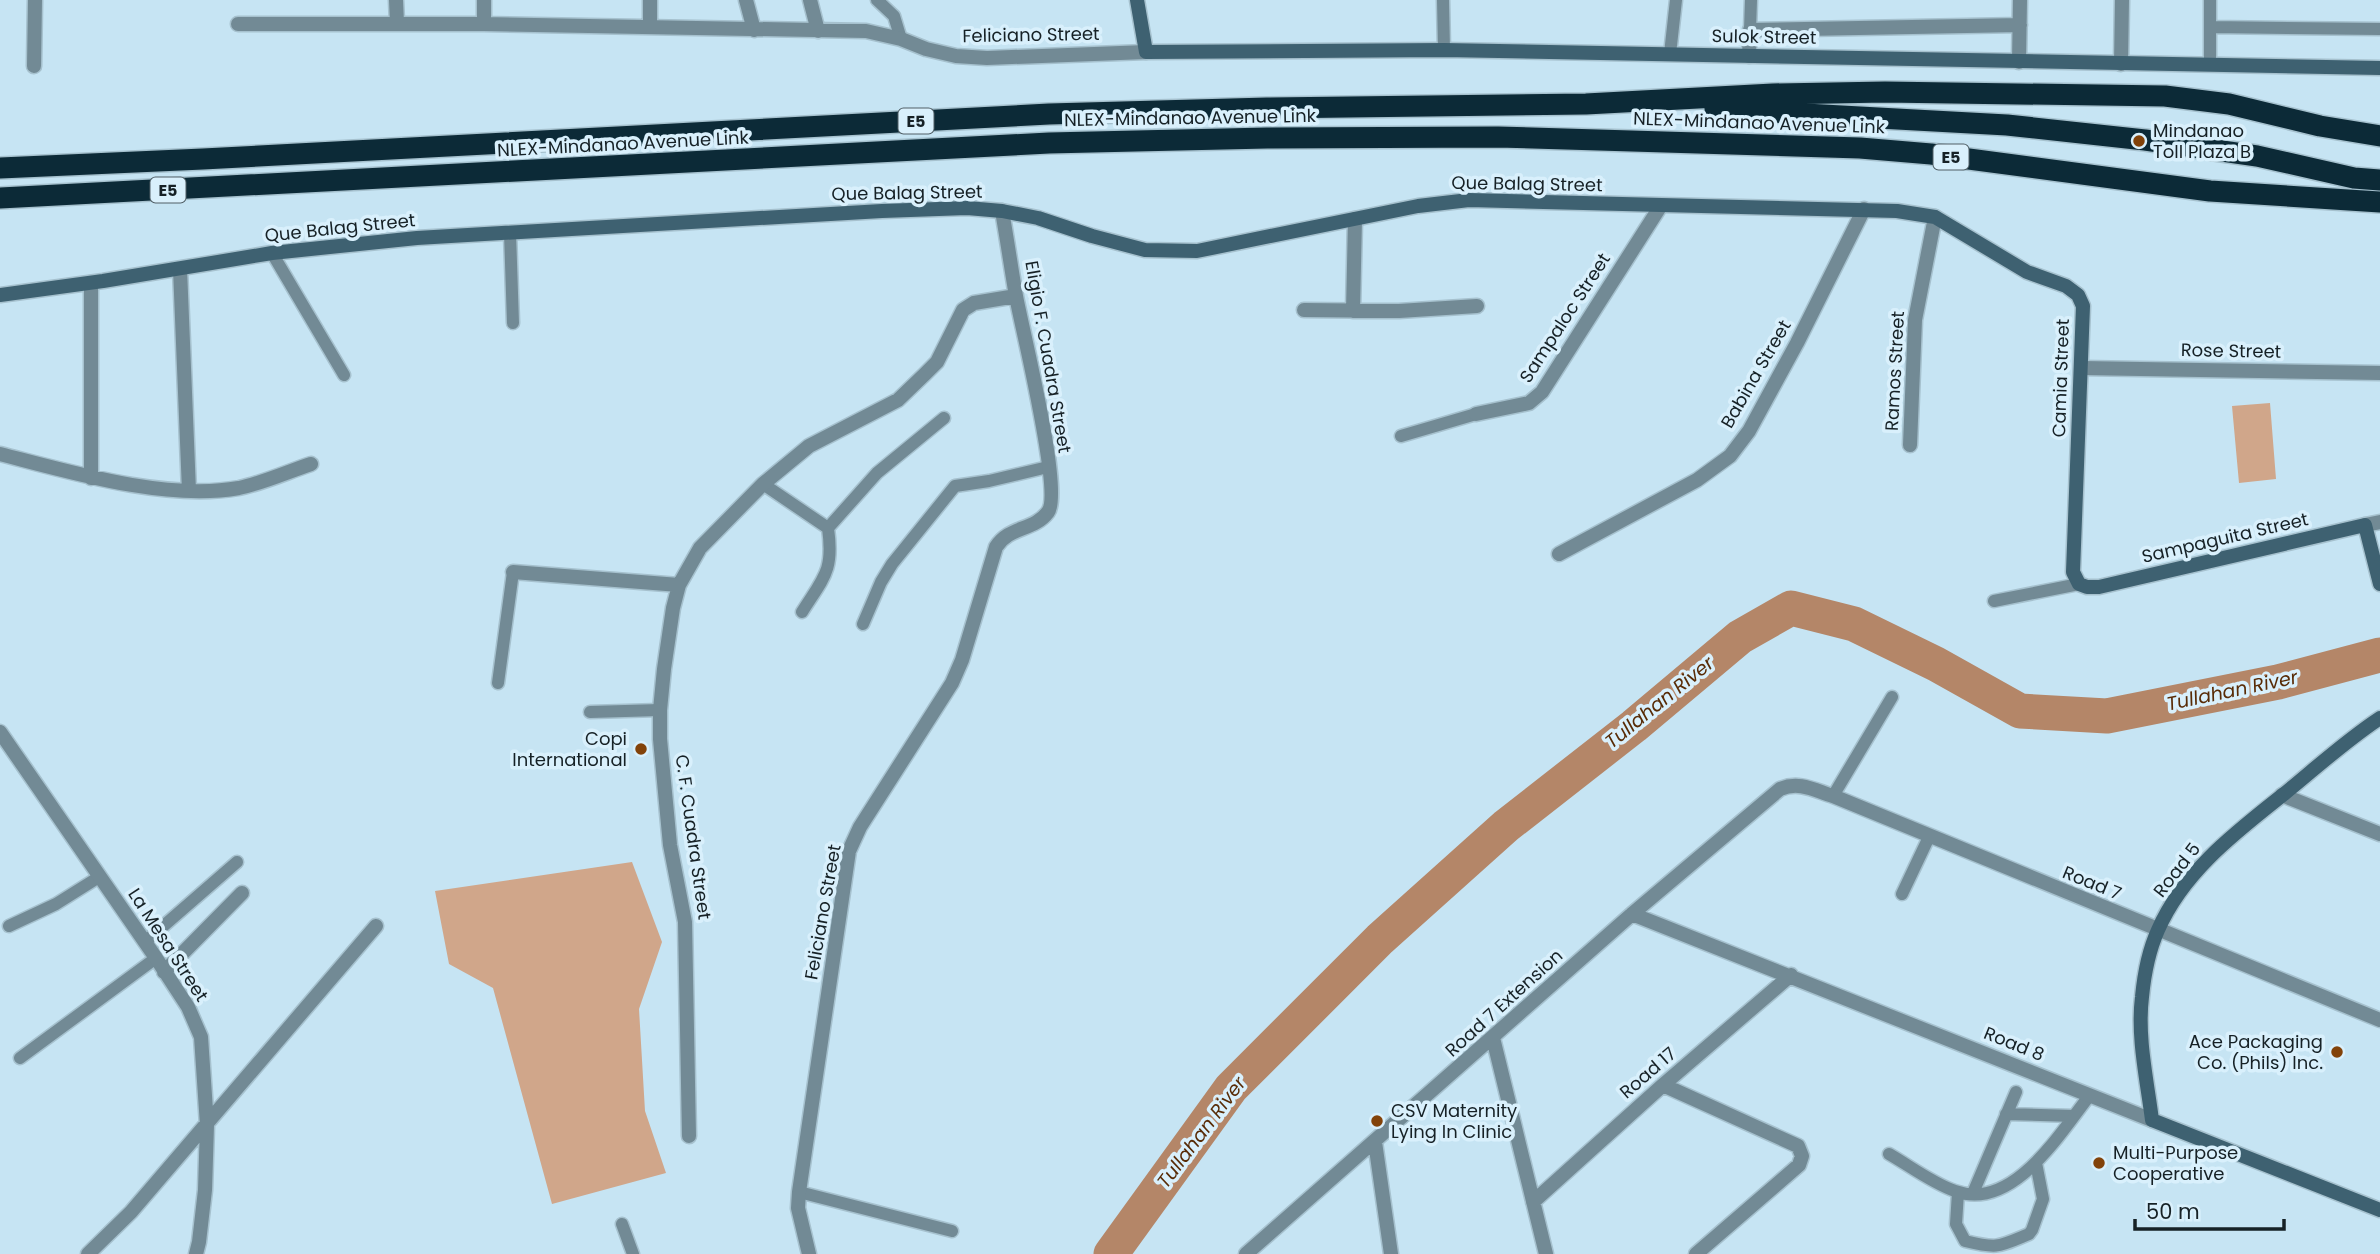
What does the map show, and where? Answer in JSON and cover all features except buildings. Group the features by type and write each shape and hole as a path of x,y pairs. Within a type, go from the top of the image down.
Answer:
{"highway":[{"name":"NLEX-Mindanao Avenue Link","path":"0,168 1049,114 1586,104 1885,92 2165,96 2229,104 2320,126 2380,136"},
{"name":"NLEX-Mindanao Avenue Link","path":"1586,104 1883,116 2007,125 2257,156 2354,178 2380,180"},
{"name":"NLEX-Mindanao Avenue Link","path":"0,198 1049,143 1498,137 1860,148 1931,154 2210,191 2380,202"}],"street":[{"path":"34,66 35,0"},
{"path":"396,0 397,23"},
{"path":"484,0 484,23"},
{"path":"650,0 650,26"},
{"path":"746,0 754,30"},
{"path":"810,0 818,31"},
{"path":"1137,0 1146,52"},
{"path":"2019,62 2020,0"},
{"path":"2121,64 2122,0"},
{"name":"Feliciano Street","path":"238,24 484,23 866,31 956,56 1146,52"},
{"path":"1749,56 1750,30 2020,25"},
{"name":"Sulok Street","path":"1146,52 1444,50 2380,68"},
{"name":"Que Balag Street","path":"0,295 272,253 417,238 882,211 967,208 1002,211 1038,218 1145,250 1158,251 1197,251 1418,206 1469,200 1660,207 1864,209 1935,216"},
{"name":"Sampaloc Street","path":"1476,414 1529,403 1542,392 1660,207"},
{"name":"Babina Street","path":"1559,554 1697,480 1730,456 1749,430 1797,343 1864,209"},
{"name":"Eligio F. Cuadra Street","path":"1002,211 1016,296 1046,438 1052,498 1049,511"},
{"name":"Camia Street","path":"1935,216 2027,272 2066,286 2078,295 2083,306 2073,572 2079,584"},
{"name":"Ramos Street","path":"1910,445 1915,320 1935,216"},
{"path":"1353,311 1354,219"},
{"path":"180,269 189,491"},
{"path":"91,282 91,478"},
{"name":"C. F. Cuadra Street","path":"689,1136 685,922 670,845 660,739 660,710 673,608 679,586 700,548 763,484 809,446 898,400 937,362 963,310 974,303 1016,296"},
{"path":"1304,310 1399,311 1477,306"},
{"name":"Rose Street","path":"2082,368 2380,373"},
{"path":"0,454 91,478 189,491 239,488 311,464"},
{"name":"Feliciano Street","path":"809,1254 798,1208 799,1192 849,851 860,827 952,683 962,660 996,547 1002,537 1036,522 1049,511"},
{"name":"Sampaguita Street","path":"2079,584 2099,587 2380,522"},
{"path":"2365,525 2380,584"},
{"path":"513,572 679,586"},
{"name":"Road 5","path":"2152,1119 2141,1039 2141,999 2157,930 2177,898 2212,855 2244,824 2350,737 2380,718"},
{"name":"La Mesa Street","path":"0,732 156,958 188,1007 201,1038 207,1125 205,1190 200,1242 196,1254"},
{"name":"Road 7","path":"1790,785 1799,785 1832,796 2380,1020"},
{"name":"Road 7 Extension","path":"1246,1254 1633,914 1780,789 1790,785"},
{"path":"2282,795 2380,835"},
{"path":"164,971 242,893"},
{"name":"Road 8","path":"1633,914 2380,1210"},
{"path":"88,1254 131,1212 376,926"},
{"name":"Road 17","path":"1534,1202 1662,1085 1791,975"},
{"path":"1493,1038 1546,1254"},
{"path":"1662,1085 1798,1146 1802,1156 1799,1165 1696,1254"},
{"path":"1375,1142 1391,1254"}],"lane":[{"path":"877,0 894,16 901,39"},
{"path":"1443,0 1444,50"},
{"path":"1670,54 1676,0"},
{"path":"1750,30 1751,0"},
{"path":"2210,0 2210,65"},
{"path":"2210,27 2380,29"},
{"path":"510,233 513,323"},
{"path":"272,253 344,375"},
{"path":"1401,436 1476,414"},
{"path":"802,612 826,575 831,555 828,528 877,472 944,418"},
{"path":"863,624 892,564 956,486 1048,467"},
{"path":"763,484 828,528"},
{"path":"498,683 513,572"},
{"path":"1994,601 2079,584"},
{"path":"1832,796 1892,697"},
{"path":"590,712 660,710"},
{"path":"1902,894 1929,837"},
{"path":"145,942 237,862"},
{"path":"9,926 56,904 99,877"},
{"path":"20,1058 156,958"},
{"path":"1973,1193 2016,1092"},
{"path":"1889,1154 1958,1192 1993,1193 2032,1168 2090,1095"},
{"path":"2006,1114 2074,1116"},
{"path":"1958,1192 1956,1224 1965,1241 1992,1248 1999,1246 2029,1234 2032,1230 2043,1199 2036,1163"},
{"path":"799,1192 952,1231"},
{"path":"622,1224 634,1254"}],"shaded area":[{"path":"2270,403 2276,479 2239,483 2232,406"},
{"path":"632,862 662,942 639,1009 645,1111 666,1173 552,1204 493,988 449,964 435,891"}],"waterway":[{"name":"Tullahan River","path":"1111,1254 1231,1088 1380,939 1506,826 1634,726 1740,637 1791,608 1854,624 1936,664 2020,711 2107,716 2278,682 2380,655"}],"place":[{"name":"Mindanao Toll Plaza B","path":"2139,141"},
{"name":"Copi International","path":"641,749"},
{"name":"Ace Packaging Co. (Phils) Inc.","path":"2337,1052"},
{"name":"CSV Maternity Lying In Clinic","path":"1377,1121"},
{"name":"Multi-Purpose Cooperative","path":"2099,1163"}]}
